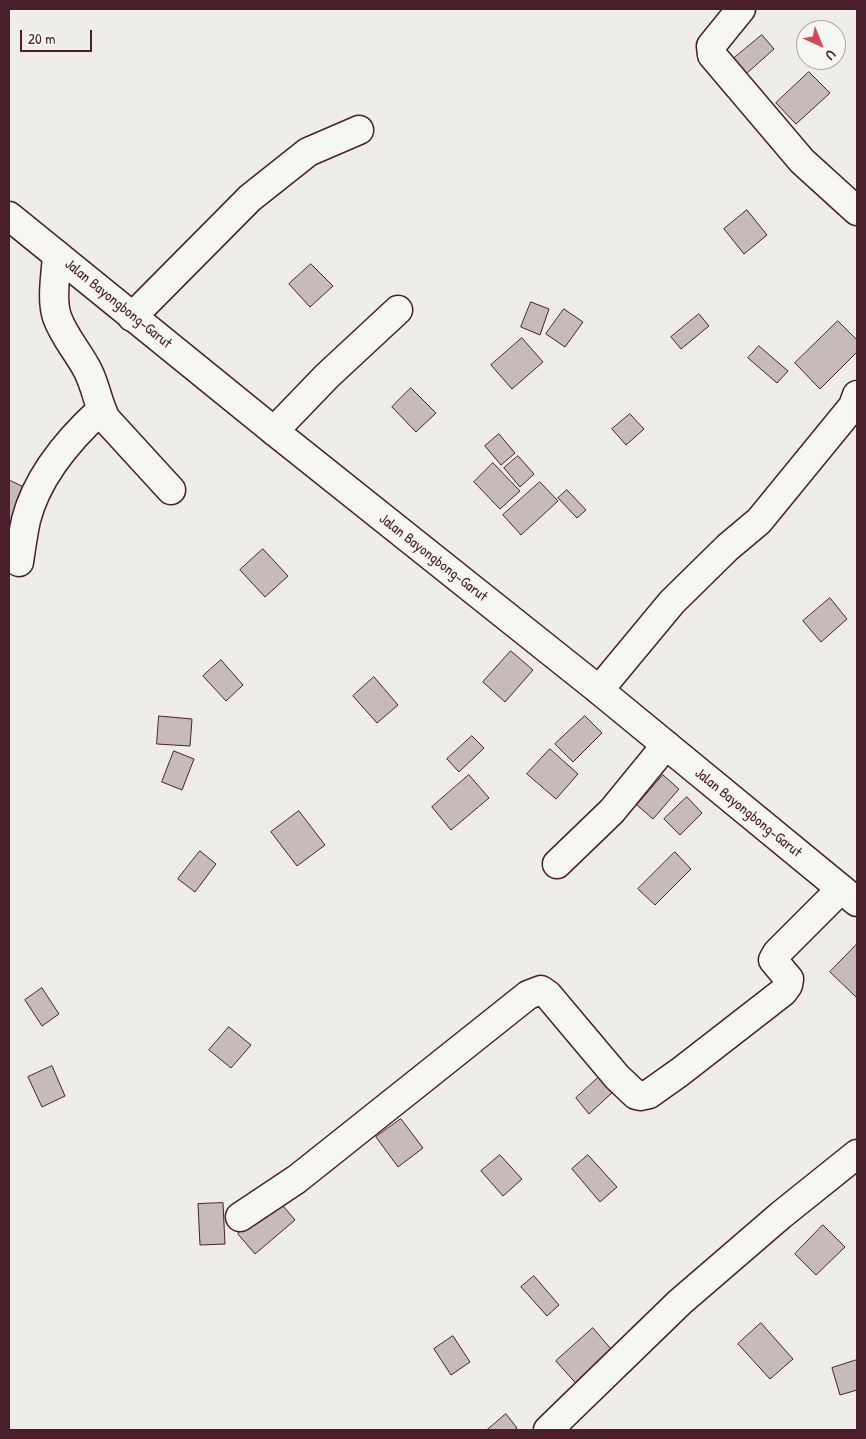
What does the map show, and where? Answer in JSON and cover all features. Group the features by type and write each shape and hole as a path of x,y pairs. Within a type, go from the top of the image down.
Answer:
{"street":[{"path":"741,9 711,46 712,55 802,161 857,211"},
{"path":"132,317 250,198 308,152 359,130"},
{"name":"Jalan Bayongbong-Garut","path":"9,216 132,317 599,690 849,895"},
{"path":"57,255 55,293 57,316 62,328 89,372 101,410 106,419 171,490"},
{"path":"274,431 327,376 398,310"},
{"path":"599,690 672,602 728,547 759,521 853,406 857,396"},
{"path":"19,562 26,520 42,482 73,438 101,410"},
{"path":"557,864 612,811 666,745"},
{"path":"240,1217 297,1179 528,995 541,990 548,995 617,1077 636,1095 648,1094 680,1072 783,992 788,985 789,979 773,960 777,953 849,895"},
{"path":"548,1430 680,1302 781,1215 857,1154"}],"building":[{"path":"762,35 774,49 746,74 733,59"},
{"path":"809,72 830,93 796,124 776,103"},
{"path":"747,210 767,235 744,254 724,229"},
{"path":"311,264 333,286 310,307 289,284"},
{"path":"531,302 549,309 540,335 521,327"},
{"path":"564,309 583,322 565,347 546,334"},
{"path":"699,314 709,326 681,349 671,337"},
{"path":"838,321 857,340 857,352 820,389 795,363"},
{"path":"522,338 543,362 512,389 491,365"},
{"path":"759,346 788,371 777,383 748,358"},
{"path":"411,388 436,413 416,432 392,407"},
{"path":"630,414 644,429 626,445 612,429"},
{"path":"499,434 515,453 501,465 485,446"},
{"path":"518,456 534,474 520,487 504,468"},
{"path":"493,463 520,491 500,509 474,482"},
{"path":"9,480 26,488 12,523 9,522"},
{"path":"540,482 558,501 521,535 503,515"},
{"path":"567,490 586,510 577,518 558,498"},
{"path":"263,549 288,576 265,597 240,570"},
{"path":"830,598 847,619 821,642 803,621"},
{"path":"511,651 533,670 505,702 483,682"},
{"path":"221,660 243,685 226,701 203,676"},
{"path":"374,677 398,705 377,723 353,696"},
{"path":"159,716 192,719 190,746 157,744"},
{"path":"585,716 602,733 573,762 555,744"},
{"path":"472,736 484,748 459,772 447,759"},
{"path":"550,749 578,774 556,799 527,774"},
{"path":"174,751 194,759 182,790 162,782"},
{"path":"469,775 489,798 451,830 432,807"},
{"path":"663,775 679,789 653,819 637,805"},
{"path":"687,797 702,813 680,835 664,819"},
{"path":"299,811 325,845 297,866 271,832"},
{"path":"200,851 216,864 195,892 178,879"},
{"path":"675,852 691,869 655,905 638,889"},
{"path":"857,944 857,996 856,997 830,972"},
{"path":"42,988 59,1014 42,1026 25,1000"},
{"path":"229,1027 251,1045 231,1068 209,1050"},
{"path":"52,1066 65,1096 42,1107 28,1077"},
{"path":"600,1076 614,1091 589,1114 576,1098"},
{"path":"401,1119 423,1148 398,1167 376,1137"},
{"path":"500,1155 522,1179 503,1196 481,1171"},
{"path":"588,1155 617,1187 600,1202 572,1169"},
{"path":"278,1200 295,1220 255,1254 238,1234"},
{"path":"223,1203 225,1244 200,1245 198,1204"},
{"path":"823,1225 845,1247 816,1275 795,1254"},
{"path":"534,1276 559,1305 547,1316 521,1287"},
{"path":"761,1323 793,1359 770,1379 738,1344"},
{"path":"593,1328 617,1356 580,1388 556,1361"},
{"path":"453,1336 470,1362 451,1375 434,1349"},
{"path":"857,1360 857,1390 840,1395 832,1368"},
{"path":"506,1414 517,1428 514,1430 487,1430"}]}
